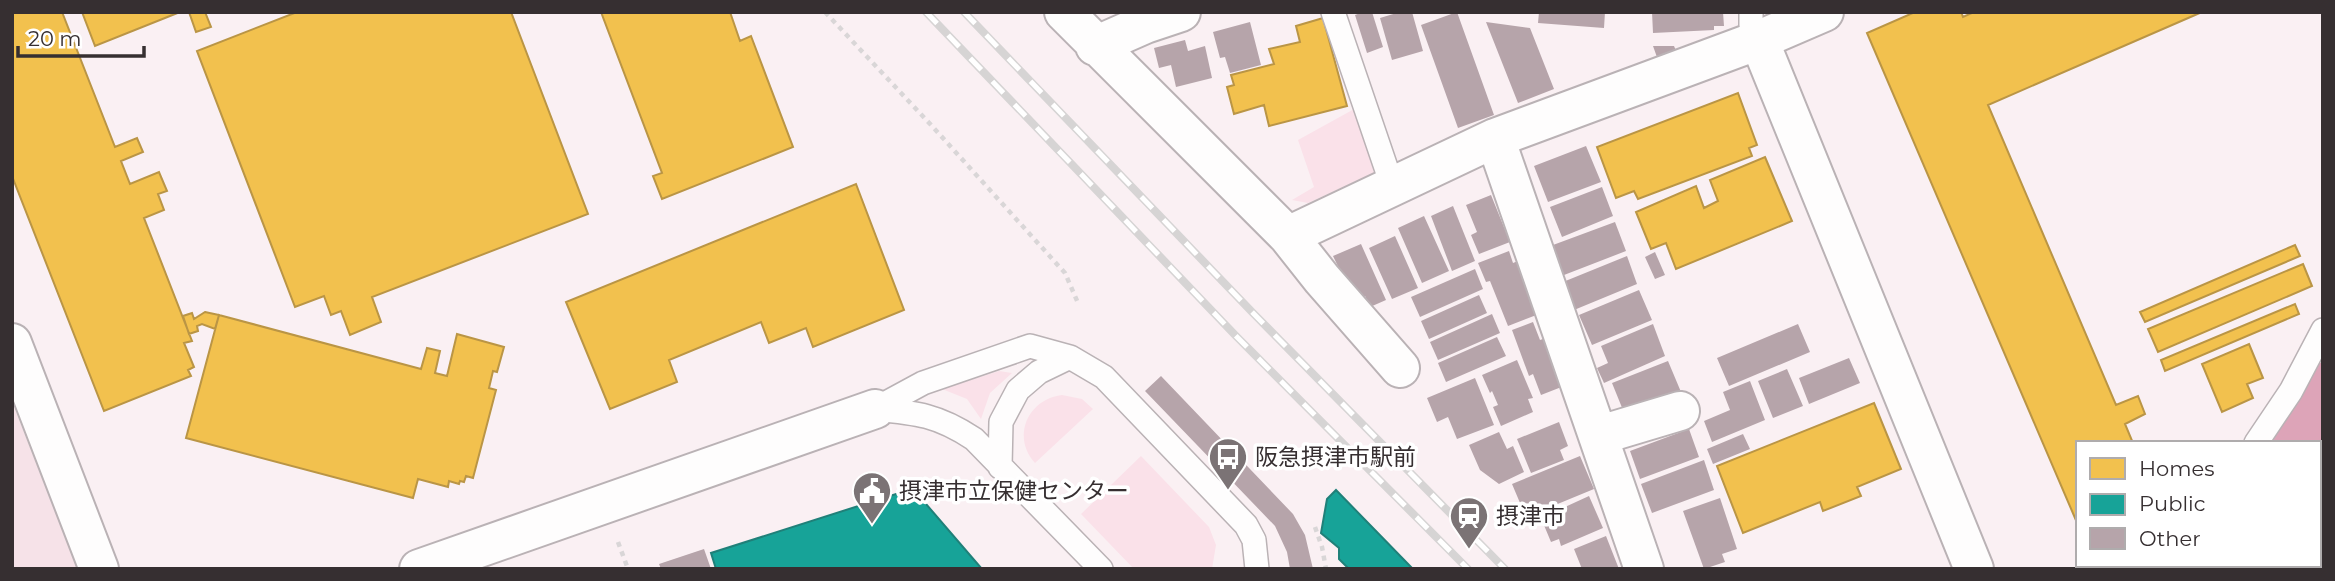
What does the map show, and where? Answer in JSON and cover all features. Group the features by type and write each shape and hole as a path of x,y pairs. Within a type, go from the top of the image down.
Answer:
{"street":[{"path":"1064,12 1095,46 1289,236 1322,279 1400,368"},
{"path":"1095,46 1181,12"},
{"path":"1289,236 1495,138 1755,26 1824,12"},
{"path":"1755,26 1974,569"},
{"path":"1495,138 1644,569"},
{"path":"12,343 99,569"},
{"path":"419,569 875,409"},
{"path":"1600,436 1681,411"}],"lane":[{"path":"1333,12 1393,188"},
{"path":"2257,441 2291,391 2323,330"},
{"path":"875,409 923,383 1030,346 1070,357 1104,377 1246,525 1254,540 1258,558 1257,569"},
{"path":"1000,467 1001,422 1018,390 1039,372 1070,357"},
{"path":"875,409 922,413 952,424 974,439 1101,569"}],"path":[{"path":"825,12 1065,273 1079,303"},
{"path":"1315,527 1326,569"},
{"path":"615,535 628,569"}],"shaded area":[{"path":"1356,108 1374,173 1308,203 1292,200 1314,187 1298,140"},
{"path":"999,371 1012,373 990,393 981,419 967,399 942,389"},
{"path":"1062,395 1082,399 1093,409 1035,463 1024,442 1027,421 1032,411 1040,404"},
{"path":"12,402 78,569 12,569"},
{"path":"1141,456 1209,527 1216,545 1212,569 1134,569 1081,514"}],"building: Homes":[{"path":"12,12 62,12 115,147 137,138 143,152 121,161 130,184 159,172 167,191 158,194 164,210 144,218 192,341 184,343 194,367 188,370 191,376 104,411 12,176"},
{"path":"82,12 180,12 95,46"},
{"path":"189,12 205,12 211,27 196,32"},
{"path":"297,12 511,12 588,214 372,297 381,322 350,335 341,311 331,315 324,296 295,307 197,51"},
{"path":"601,12 730,12 740,41 751,36 793,147 662,199 653,176 662,173"},
{"path":"1915,12 1961,12 1963,17 1974,12 2202,12 1988,105 2116,405 2138,396 2145,414 2125,424 2132,441 2076,441 2076,520 1867,33"},
{"path":"1323,18 1347,106 1269,126 1264,105 1234,114 1227,87 1234,85 1231,75 1274,64 1269,49 1300,42 1296,26"},
{"path":"1738,93 1757,145 1749,148 1752,156 1638,199 1634,191 1616,198 1597,147"},
{"path":"1765,157 1792,221 1676,269 1666,243 1651,249 1636,212 1696,186 1704,208 1718,201 1710,180"},
{"path":"856,184 904,310 813,347 806,328 769,343 761,322 669,360 677,382 610,409 566,302"},
{"path":"2295,245 2300,256 2145,322 2140,312"},
{"path":"2303,264 2312,286 2158,352 2148,329"},
{"path":"2295,304 2299,314 2165,371 2161,360"},
{"path":"205,312 219,315 215,329 202,324 197,326 198,331 189,334 183,316 192,313 194,319"},
{"path":"219,315 421,369 427,348 440,351 435,373 447,376 457,334 504,347 497,372 493,371 489,388 496,390 473,478 466,476 464,482 460,481 459,484 449,481 448,487 418,479 413,498 186,438"},
{"path":"2249,344 2263,378 2247,384 2253,398 2222,412 2202,364"},
{"path":"1874,403 1901,469 1857,487 1861,496 1823,511 1820,502 1743,533 1717,466"}],"building: Public":[{"path":"1336,490 1413,569 1349,569 1339,559 1339,548 1321,533 1327,499"},
{"name":"摂津市立保健センター","path":"896,494 920,497 982,569 716,569 711,553"}],"building: Other":[{"path":"1372,12 1383,47 1367,53 1355,15"},
{"path":"1400,12 1412,12 1423,51 1392,60 1380,18"},
{"path":"1457,12 1494,115 1458,128 1421,25"},
{"path":"1539,12 1605,12 1604,28 1538,23"},
{"path":"1652,12 1723,12 1724,26 1714,26 1714,30 1653,33"},
{"path":"1250,22 1261,65 1230,73 1225,57 1220,58 1213,32"},
{"path":"1486,22 1530,28 1554,89 1518,103"},
{"path":"1185,40 1188,51 1205,46 1212,78 1176,87 1171,65 1159,68 1154,48"},
{"path":"1653,46 1674,46 1677,53 1658,60"},
{"path":"1586,146 1601,182 1548,202 1534,166"},
{"path":"1602,187 1613,216 1562,237 1550,207"},
{"path":"1491,195 1510,242 1479,254 1471,235 1477,232 1466,205"},
{"path":"1453,206 1475,261 1452,271 1431,216"},
{"path":"1424,216 1449,271 1422,283 1398,228"},
{"path":"1615,222 1626,251 1564,275 1553,245"},
{"path":"1395,236 1418,288 1392,299 1369,248"},
{"path":"1361,244 1386,300 1370,307 1365,296 1359,298 1352,283 1347,285 1333,256"},
{"path":"1509,251 1513,263 1518,261 1539,314 1508,326 1490,281 1486,282 1478,263"},
{"path":"1655,252 1665,275 1655,279 1645,257"},
{"path":"1627,256 1637,284 1574,310 1563,282"},
{"path":"1475,269 1483,289 1420,317 1411,297"},
{"path":"1639,290 1652,320 1592,345 1579,315"},
{"path":"1479,295 1487,313 1429,339 1421,321"},
{"path":"1492,314 1500,333 1438,360 1430,342"},
{"path":"1533,322 1540,340 1546,338 1564,386 1541,395 1533,374 1529,376 1512,330"},
{"path":"1653,324 1665,356 1604,383 1597,368 1608,363 1601,346"},
{"path":"1798,324 1810,352 1729,386 1717,358"},
{"path":"1497,337 1506,356 1446,382 1438,363"},
{"path":"1849,358 1860,383 1809,404 1799,378"},
{"path":"1517,360 1533,398 1528,399 1533,412 1501,426 1493,407 1498,405 1482,375"},
{"path":"1668,361 1681,392 1625,415 1612,383"},
{"path":"1787,369 1803,406 1773,418 1758,381"},
{"path":"1161,376 1293,514 1305,535 1313,569 1290,569 1287,552 1275,526 1145,391"},
{"path":"1475,378 1494,425 1457,439 1448,417 1437,422 1427,398"},
{"path":"1750,381 1765,420 1712,442 1704,421 1730,410 1723,392"},
{"path":"1559,422 1568,446 1560,450 1564,460 1531,473 1517,439"},
{"path":"1689,429 1699,457 1640,479 1630,451"},
{"path":"1499,432 1507,449 1513,446 1524,472 1499,484 1480,470 1469,445"},
{"path":"1743,434 1750,449 1713,464 1707,449"},
{"path":"1580,456 1594,489 1526,517 1512,484"},
{"path":"1704,460 1714,490 1652,513 1641,484"},
{"path":"1589,496 1603,528 1561,546 1559,539 1551,542 1541,518"},
{"path":"1720,498 1737,549 1722,554 1725,562 1704,569 1683,511"},
{"path":"1606,536 1619,569 1582,569 1574,549"},
{"path":"704,549 711,569 661,569 659,564"}],"waterway":[{"path":"2294,441 2323,400"}],"railway":[{"path":"926,12 1236,336 1468,569"},
{"path":"964,12 1253,313 1505,569"}],"place":[{"name":"阪急摂津市駅前","path":"1228,491"},
{"name":"摂津市立保健センター","path":"872,525"},
{"name":"摂津市","path":"1469,550"}]}
